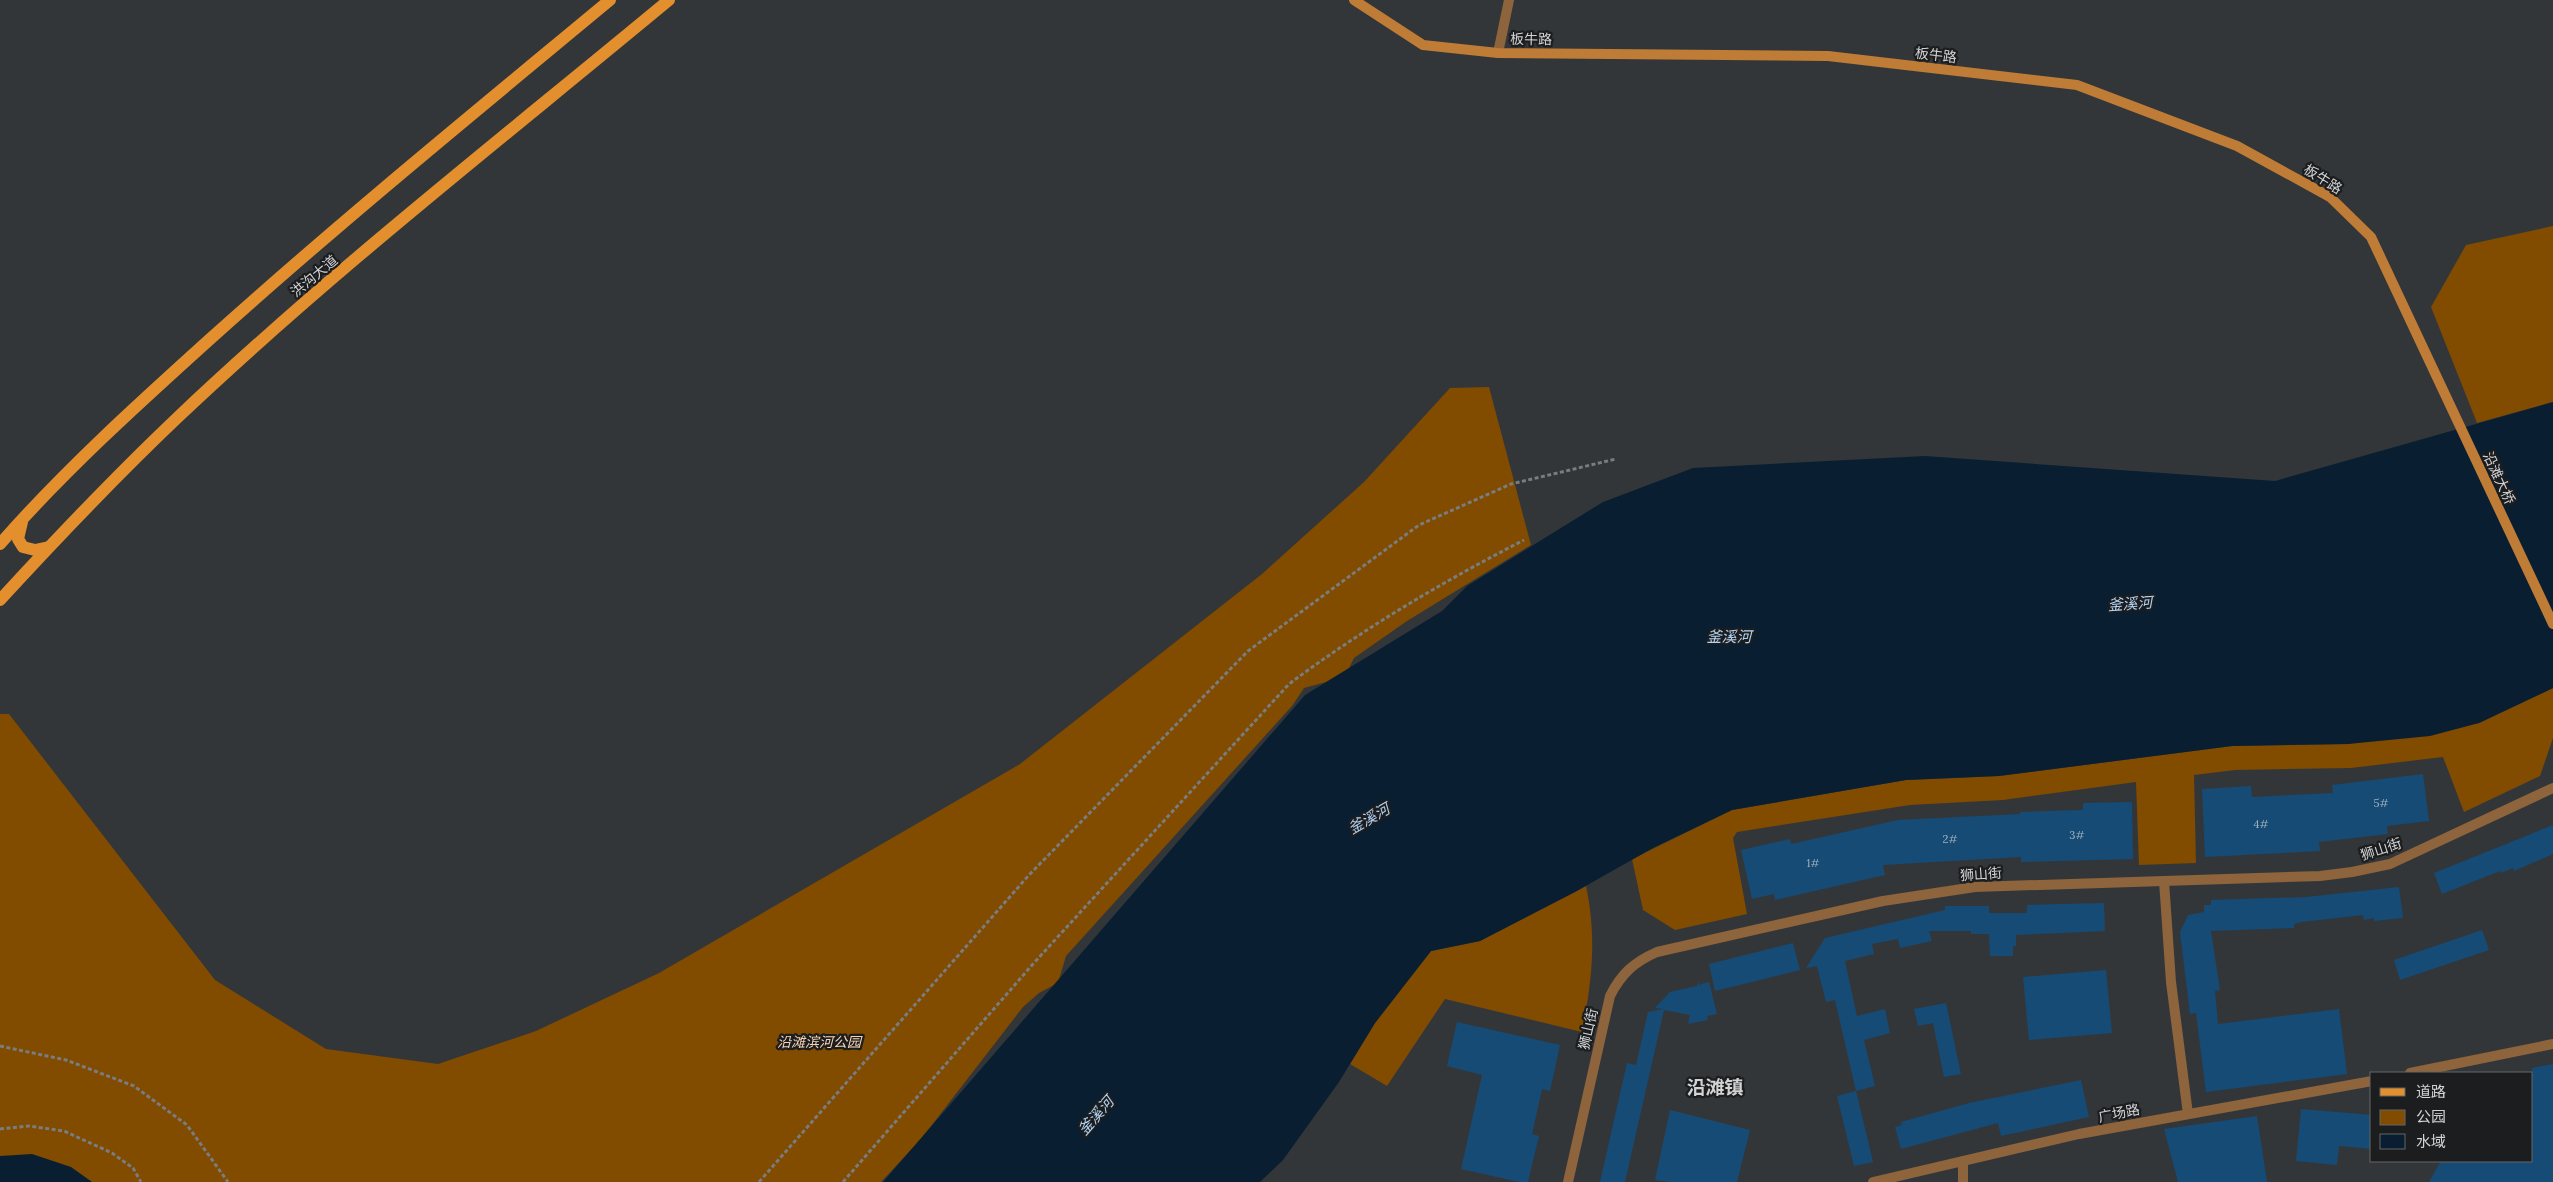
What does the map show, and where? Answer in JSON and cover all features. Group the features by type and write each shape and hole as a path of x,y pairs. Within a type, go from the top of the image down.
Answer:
{"main road":[{"name":"洪沟大道","path":"0,544 25,515 154,389 290,266 610,0"},
{"name":"洪沟大道","path":"0,600 49,547 176,419 315,294 669,0"},
{"name":"板牛路","path":"1354,0 1423,45 1498,53 1828,56 2077,85 2237,146 2330,197 2371,237 2420,343"},
{"name":"沿滩大桥","path":"2420,343 2553,624"},
{"path":"25,515 18,530 18,539 23,548 35,550 49,547"}],"street":[{"path":"1498,53 1509,0"},
{"name":"狮山街","path":"1568,1182 1610,996 1627,969 1657,952 1883,900 1975,886 2320,876 2352,872 2390,864 2553,790"},
{"path":"2164,881 2171,982 2188,1114"},
{"path":"2415,1072 2553,1044"},
{"name":"广场路","path":"1874,1182 2079,1134 2370,1081"},
{"path":"1963,1162 1963,1182"}],"path":[{"path":"759,1182 1029,875 1248,651 1419,525 1511,484 1616,459"},
{"path":"843,1182 1033,964 1289,684 1338,647 1471,567 1524,540"},
{"path":"0,1046 66,1060 134,1086 187,1125 228,1182"},
{"path":"0,1129 29,1126 64,1131 112,1153 133,1168 141,1182"}],"green space":[{"path":"2553,226 2553,402 2477,423 2431,307 2466,245"},
{"name":"沿滩滨河公园","path":"1489,387 1531,545 1407,621 1354,658 1347,672 1330,681 1304,688 1292,706 1066,956 1058,983 1039,993 1023,1007 921,1139 881,1182 0,1182 0,714 9,714 215,980 326,1049 438,1064 536,1031 659,973 1020,764 1262,574 1364,482 1450,388"},
{"path":"2553,688 2553,738 2540,776 2464,812 2443,757 2351,768 2235,770 2194,775 2196,863 2139,865 2136,782 2003,800 1910,805 1737,832 1733,838 1747,914 1675,930 1643,910 1632,859 1732,810 1906,780 1999,776 2232,746 2348,744 2479,723"},
{"path":"1586,886 1591,923 1592,959 1582,1032 1445,999 1387,1086 1350,1064 1375,1023 1431,951 1480,941"}],"water":[{"name":"釜溪河","path":"2553,402 2553,688 2479,723 2430,736 2348,744 2232,746 1999,776 1906,780 1732,810 1653,848 1575,892 1480,941 1431,951 1375,1023 1339,1082 1283,1160 1260,1182 883,1182 1305,695 1442,611 1467,586 1603,502 1693,468 1925,456 2275,481"},
{"path":"32,1154 71,1167 92,1182 0,1182 0,1156"}],"building":[{"path":"2423,774 2429,821 2387,826 2388,834 2319,842 2320,851 2205,857 2202,789 2251,786 2252,797 2333,793 2332,785"},
{"path":"2132,802 2133,859 2021,862 2021,857 1883,865 1885,875 1775,900 1774,894 1752,899 1741,850 1790,839 1791,844 1898,820 2083,810 2083,803"},
{"path":"2553,825 2553,854 2514,871 2513,868 2501,873 2500,871 2442,894 2434,873"},
{"path":"2399,887 2403,918 2374,921 2374,918 2364,920 2363,915 2301,922 2294,924 2294,928 2211,931 2220,990 2215,991 2218,1024 2339,1009 2347,1074 2206,1092 2196,1013 2190,1014 2180,932 2188,915 2204,912 2204,905 2211,905 2211,900 2306,897"},
{"path":"2104,903 2105,931 2016,935 2016,946 2013,946 2013,956 1990,956 1989,934 1971,934 1971,931 1929,931 1932,941 1900,948 1898,939 1872,944 1874,954 1845,961 1857,1016 1885,1009 1890,1033 1864,1040 1875,1086 1856,1091 1835,1000 1826,1002 1817,966 1806,968 1825,938 1945,910 1945,906 1989,906 1989,913 2027,913 2027,905"},
{"path":"2482,930 2489,950 2400,980 2394,960"},
{"path":"1793,943 1800,970 1715,991 1709,964"},
{"path":"2106,970 2112,1033 2029,1040 2023,977"},
{"path":"1698,981 1699,985 1709,982 1717,1014 1707,1016 1708,1020 1688,1024 1690,1015 1664,1010 1625,1182 1600,1182 1627,1063 1636,1065 1648,1012 1663,1009 1655,1008 1670,992 1697,986"},
{"path":"1946,1003 1961,1074 1944,1077 1933,1023 1918,1026 1914,1009"},
{"path":"1457,1022 1560,1045 1550,1091 1542,1089 1532,1134 1539,1136 1528,1182 1519,1182 1461,1169 1482,1075 1447,1066"},
{"path":"2553,1064 2553,1182 2429,1182 2440,1162 2533,1162 2532,1068"},
{"path":"2081,1080 2089,1117 2001,1136 1998,1123 1901,1149 1895,1127 1902,1125 1901,1122 1969,1103"},
{"path":"1856,1091 1873,1162 1854,1166 1837,1096"},
{"path":"2301,1109 2370,1115 2370,1149 2339,1146 2337,1165 2296,1161"},
{"path":"1670,1110 1750,1130 1737,1182 1671,1182 1655,1180"},
{"path":"2257,1116 2267,1182 2178,1182 2164,1129"}],"district":[{"name":"沿滩镇","path":"1715,1087"}]}
